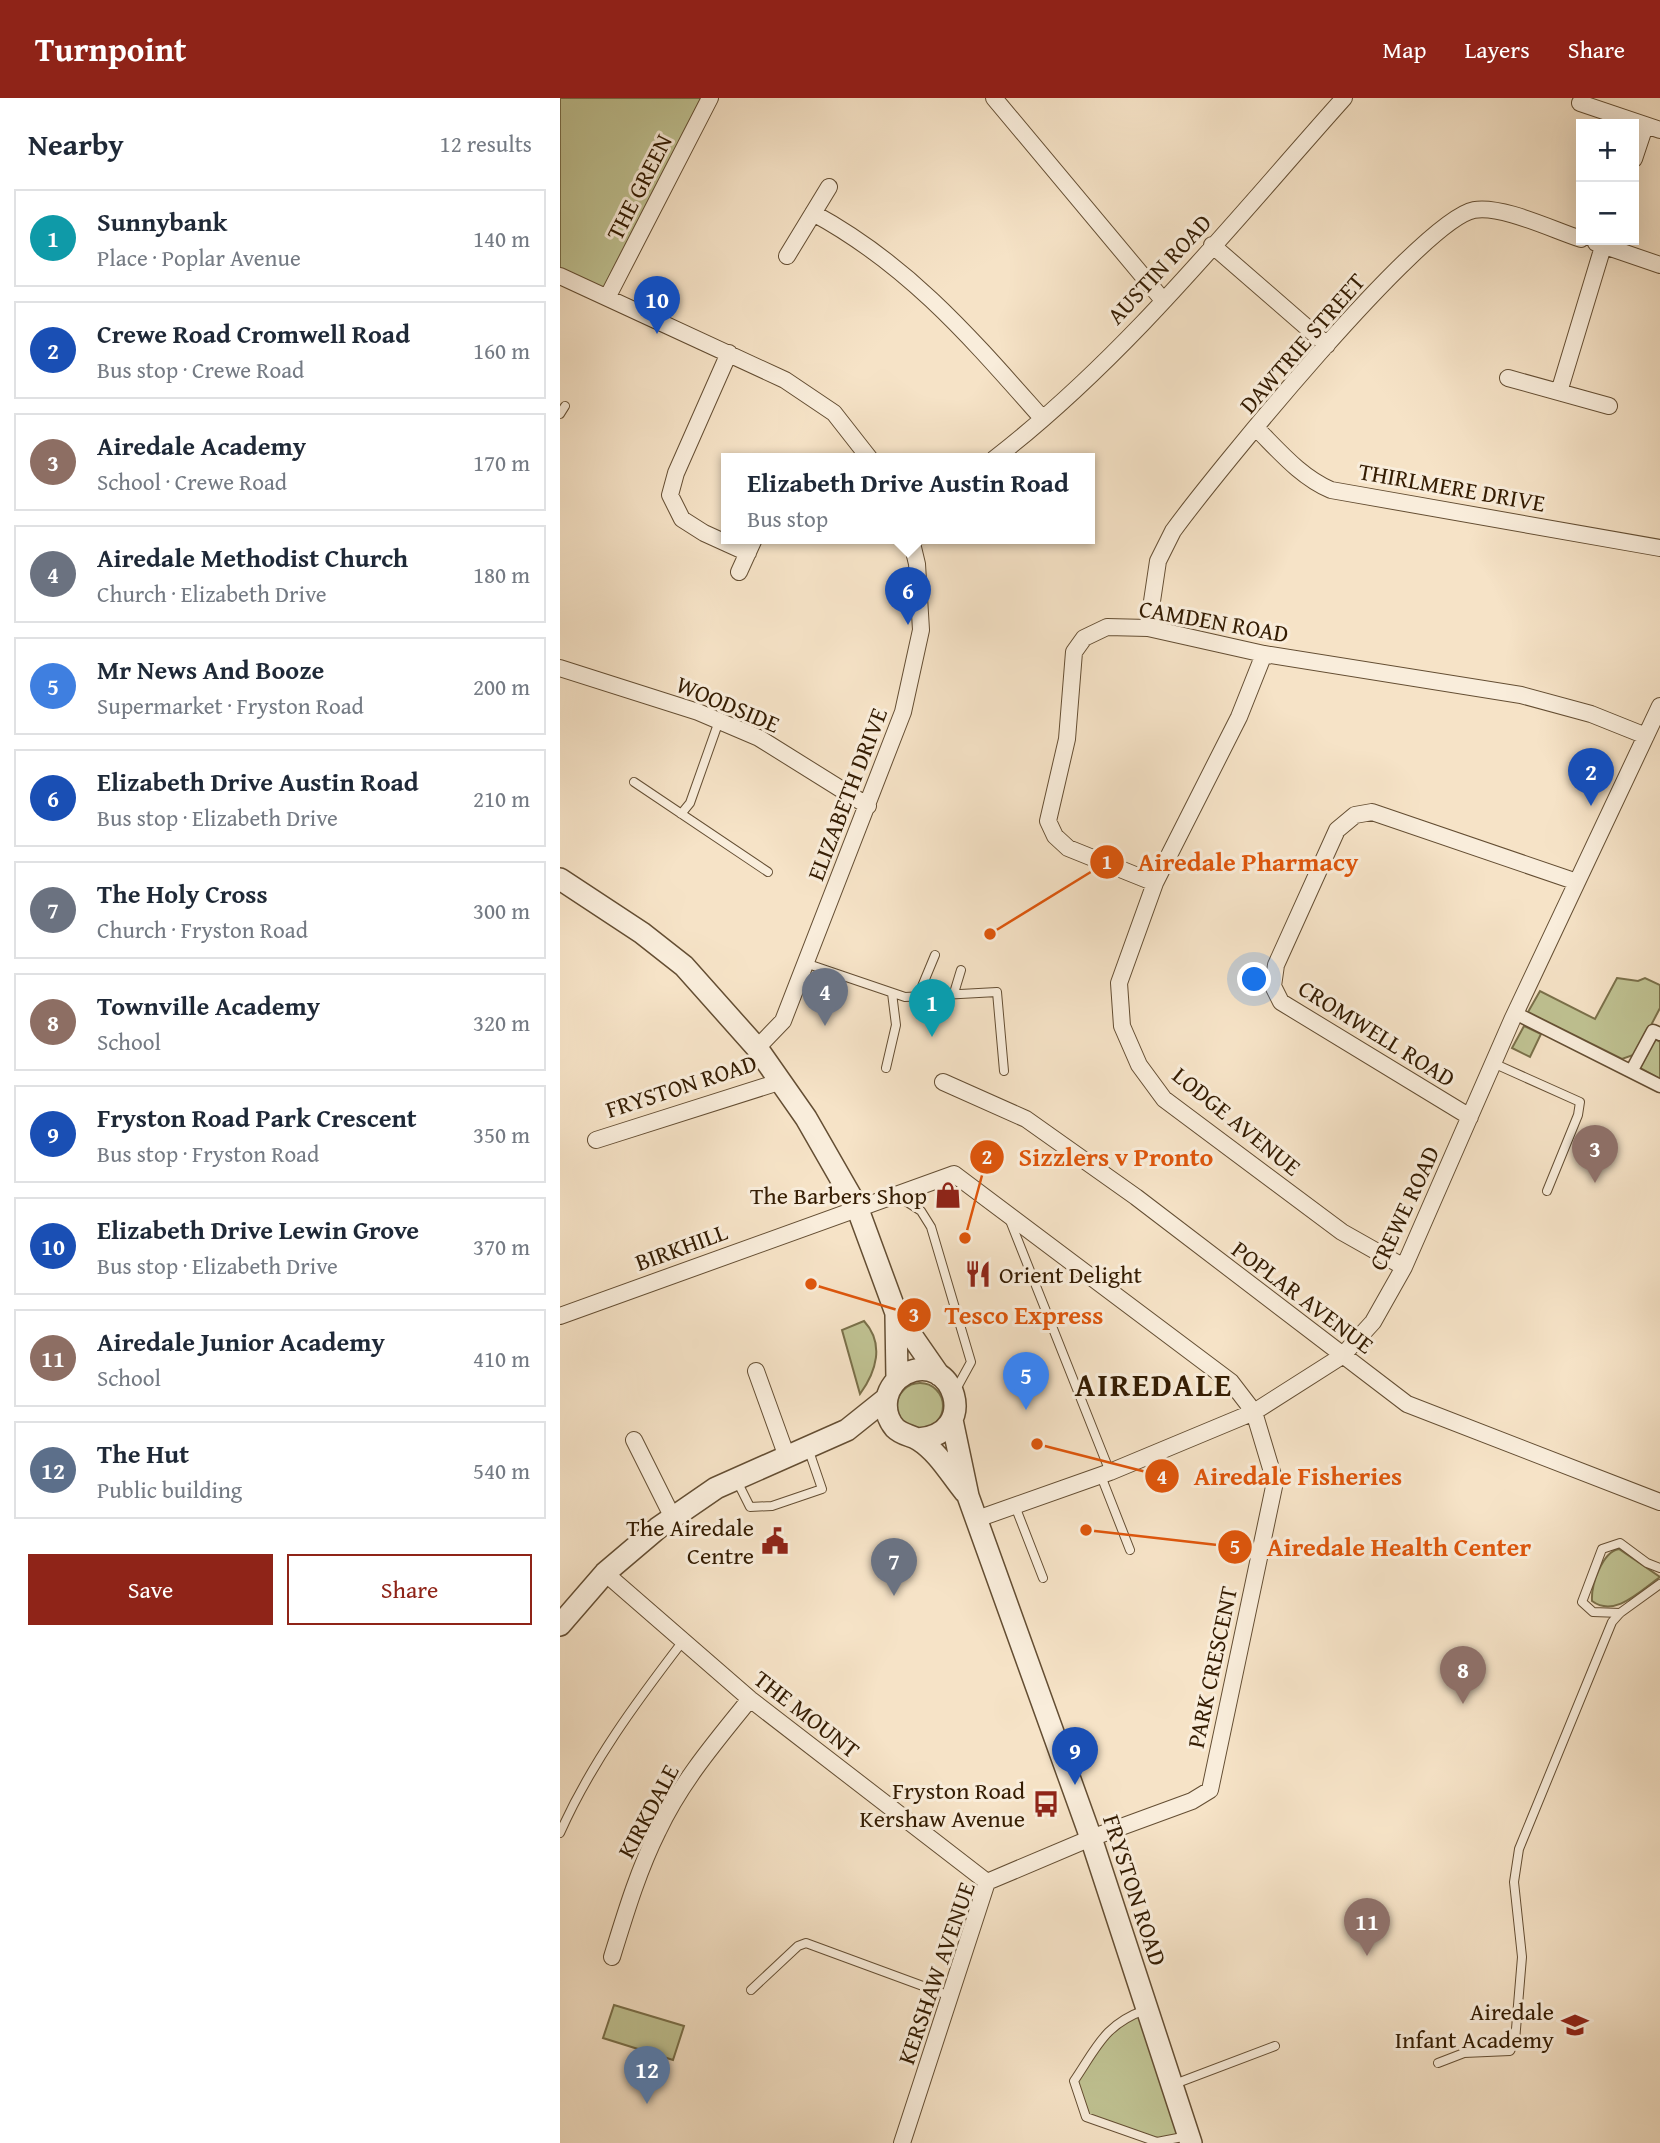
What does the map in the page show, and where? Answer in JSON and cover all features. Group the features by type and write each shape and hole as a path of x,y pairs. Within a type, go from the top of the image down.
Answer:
{"street":[{"name":"THE GREEN","path":"608,296 710,98"},
{"path":"994,98 1163,299"},
{"name":"AUSTIN ROAD","path":"1001,453 1042,418 1163,299 1344,98"},
{"path":"1580,103 1653,128 1639,151"},
{"path":"787,256 829,187"},
{"name":"DAWTRIE STREET","path":"1148,628 1158,561 1173,531 1327,345 1427,239 1451,220 1472,210 1491,209 1576,237"},
{"path":"813,213 857,236 922,289 1042,418"},
{"path":"1212,245 1327,345"},
{"path":"1559,392 1603,245"},
{"name":"DAWTRIE STREET","path":"1609,245 1660,265"},
{"path":"560,276 786,380 834,413 865,453"},
{"path":"721,534 682,519 670,495 676,473 729,353"},
{"path":"1508,378 1609,406"},
{"name":"THIRLMERE DRIVE","path":"1257,429 1294,467 1313,482 1331,490 1660,548"},
{"name":"ELIZABETH DRIVE","path":"757,1048 783,1021 808,964 904,712 921,630 917,564 912,544"},
{"path":"739,572 751,546"},
{"name":"CAMDEN ROAD","path":"1156,883 1068,848 1055,836 1048,821 1067,739 1074,652 1084,638 1107,627 1148,628 1264,654 1521,695 1591,714 1646,736"},
{"name":"LODGE AVENUE","path":"1264,654 1239,716 1156,883 1119,983 1122,1026 1139,1065 1164,1099 1342,1231 1404,1267"},
{"name":"WOODSIDE","path":"560,668 719,721 760,738 799,761 835,788 868,806"},
{"name":"CREWE ROAD","path":"977,1519 1106,1474 1254,1412 1342,1356 1373,1322 1404,1267 1515,1013 1660,706"},
{"name":"CROMWELL ROAD","path":"1470,1117 1281,1002 1273,986 1276,965 1337,830 1354,815 1372,812 1577,882"},
{"name":"FRYSTON ROAD","path":"560,879 642,933 684,967 757,1048 782,1081 857,1207 896,1313 954,1393 952,1420 968,1496 1091,1838 1189,2140"},
{"path":"1515,1013 1660,1086"},
{"path":"1632,1070 1653,1031 1660,1034"},
{"name":"FRYSTON ROAD","path":"596,1140 782,1081"},
{"name":"POPLAR AVENUE","path":"943,1082 1026,1119 1136,1197 1407,1404 1660,1502"},
{"name":"PARK CRESCENT","path":"857,1207 954,1174 1231,1382 1254,1412 1275,1482 1210,1790 1192,1801 1091,1838"},
{"name":"BIRKHILL","path":"560,1316 857,1207"},
{"name":"FRYSTON ROAD","path":"887,1398 897,1379 896,1313"},
{"path":"897,1379 920,1370 939,1375"},
{"path":"756,1371 787,1457"},
{"path":"887,1398 890,1420 896,1429"},
{"path":"560,1625 605,1573 673,1518 716,1488 847,1430 887,1398"},
{"path":"918,1439 936,1435 952,1420"},
{"path":"847,1430 896,1429"},
{"name":"FRYSTON ROAD","path":"896,1429 918,1439 938,1458 968,1496"},
{"path":"634,1440 673,1518"},
{"name":"THE MOUNT","path":"605,1573 750,1699 988,1882"},
{"name":"KIRKDALE","path":"612,1957 632,1894 658,1831 694,1769 750,1699"},
{"name":"KERSHAW AVENUE","path":"902,2143 988,1882 1091,1838"}],"lane":[{"path":"560,414 565,406"},
{"path":"681,814 690,803 719,721"},
{"path":"634,782 768,872"},
{"path":"918,996 935,955"},
{"path":"808,964 905,998 997,992 1004,1071"},
{"path":"954,993 961,970"},
{"path":"886,1068 896,1025 892,993"},
{"path":"1493,1063 1580,1102 1578,1115 1547,1191"},
{"path":"896,1194 921,1211 931,1227 962,1327 971,1362 954,1393"},
{"path":"1006,1212 1106,1474 1130,1550"},
{"path":"736,1479 750,1507 772,1506 822,1489 807,1448"},
{"path":"1015,1506 1043,1578"},
{"path":"1620,1613 1593,1612 1582,1602 1602,1549 1620,1544 1647,1563 1660,1568"},
{"path":"1438,2063 1464,2053 1510,2051 1515,2041 1522,1957 1514,1882 1519,1849 1612,1622 1660,1584"},
{"path":"560,1833 596,1766 637,1700 683,1641"},
{"path":"751,1990 798,1946 806,1943 950,1996"},
{"path":"1147,2009 1121,2018 1107,2032 1074,2081 1086,2117 1157,2142 1189,2140"},
{"path":"1172,2085 1275,2046"}],"green space":[{"path":"560,98 705,98 608,296 560,276"},
{"path":"1617,978 1638,981 1645,978 1660,985 1660,1008 1636,1054 1622,1059 1528,1012 1540,991 1595,1019"},
{"path":"1524,1026 1541,1034 1530,1057 1512,1048"},
{"path":"1655,1039 1660,1042 1660,1079 1640,1068"},
{"path":"864,1321 874,1339 876,1358 870,1377 860,1394 842,1330"},
{"path":"920,1383 937,1389 943,1406 937,1423 920,1429 903,1423 897,1406 903,1389"},
{"path":"1619,1549 1660,1577 1627,1601 1618,1605 1601,1605 1592,1601 1593,1587 1607,1556"},
{"path":"614,2005 684,2026 673,2060 603,2038"},
{"path":"1139,2012 1180,2138 1157,2142 1086,2117 1074,2081 1107,2032"}],"place":[{"name":"Elizabeth Drive Lewin Grove","path":"657,334"},
{"name":"Elizabeth Drive Austin Road","path":"908,625"},
{"name":"Crewe Road Cromwell Road","path":"1591,806"},
{"name":"Airedale Pharmacy","path":"990,934"},
{"name":"Airedale Methodist Church","path":"825,1026"},
{"name":"Sunnybank","path":"932,1037"},
{"name":"Airedale Academy","path":"1595,1183"},
{"name":"The Barbers Shop","path":"948,1195"},
{"name":"Sizzlers v Pronto","path":"965,1238"},
{"name":"Orient Delight","path":"978,1274"},
{"name":"Tesco Express","path":"811,1284"},
{"name":"Mr News And Booze","path":"1026,1410"},
{"name":"Airedale Fisheries","path":"1037,1444"},
{"name":"Airedale Health Center","path":"1086,1530"},
{"name":"The Airedale Centre","path":"775,1541"},
{"name":"The Holy Cross","path":"894,1596"},
{"name":"Townville Academy","path":"1463,1704"},
{"name":"Fryston Road Park Crescent","path":"1075,1785"},
{"name":"Fryston Road Kershaw Avenue","path":"1046,1804"},
{"name":"Airedale Junior Academy","path":"1367,1956"},
{"name":"Airedale Infant Academy","path":"1575,2025"},
{"name":"The Hut","path":"647,2104"}],"district":[{"name":"AIREDALE","path":"1154,1384"}]}
